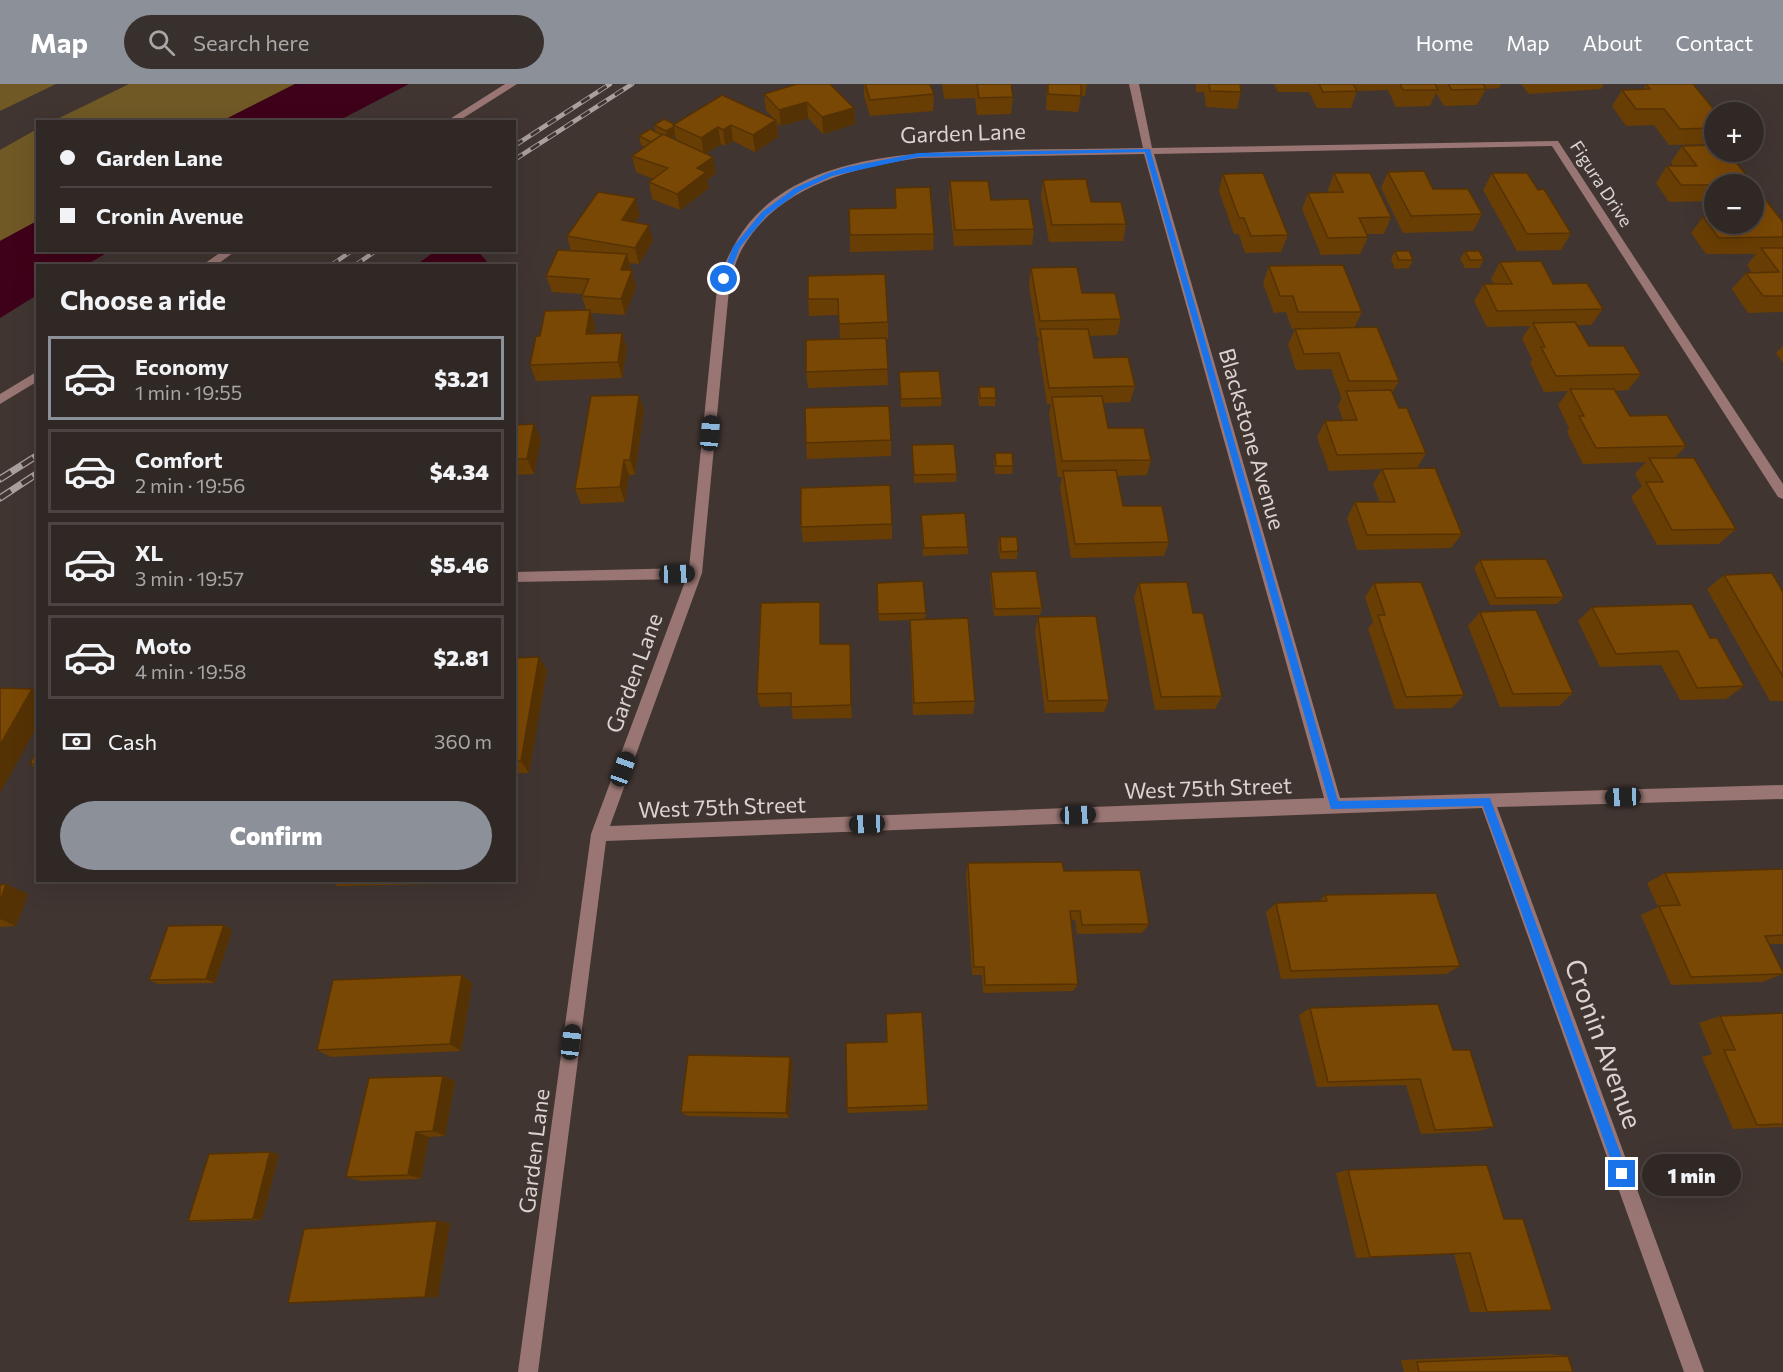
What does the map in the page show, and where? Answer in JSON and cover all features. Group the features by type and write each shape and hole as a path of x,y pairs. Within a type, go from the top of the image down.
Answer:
{"street":[{"path":"452,120 512,84"},
{"name":"Blackstone Avenue","path":"1134,84 1148,150 1335,805"},
{"name":"Figura Drive","path":"1148,150 1555,143 1783,494"},
{"name":"Garden Lane","path":"528,1372 599,834 696,573 724,279 737,247 765,213 797,190 830,174 892,158 944,154 1148,150"},
{"path":"209,264 229,252"},
{"path":"0,400 36,376"},
{"path":"516,577 696,573"},
{"name":"West 75th Street","path":"599,834 1335,805 1783,792"},
{"name":"Cronin Avenue","path":"1487,801 1694,1372"}],"shaded area":[{"path":"0,84 56,84 0,111"},
{"path":"129,84 295,84 224,120 55,120"},
{"path":"295,84 409,84 340,120 224,120"},
{"path":"36,130 36,222 0,241 0,150"},
{"path":"36,222 36,252 108,252 88,264 36,264 36,296 0,318 0,241"},
{"path":"434,252 479,252 487,262 486,264 417,264"}],"building":[{"path":"797,84 830,84 854,108 822,117 807,102 779,110 764,94"},
{"path":"865,84 930,84 934,94 870,100"},
{"path":"977,84 1011,84 1013,97 979,98"},
{"path":"1048,84 1081,84 1081,96 1048,94"},
{"path":"1209,84 1240,84 1241,92 1210,91"},
{"path":"1319,84 1353,84 1357,91 1323,92"},
{"path":"1400,84 1435,84 1438,90 1403,90"},
{"path":"1448,84 1483,84 1486,89 1452,90"},
{"path":"1646,84 1693,84 1708,102 1704,102 1704,128 1680,129 1664,109 1636,109 1622,90 1650,89"},
{"path":"722,95 776,120 753,135 731,125 723,130 718,127 701,138 673,125"},
{"path":"664,119 674,124 674,127 666,131 654,125"},
{"path":"650,129 662,135 651,142 639,136"},
{"path":"663,134 713,157 697,168 706,172 677,194 649,182 668,168 632,156"},
{"path":"1704,145 1704,162 1736,162 1745,174 1704,174 1704,185 1681,185 1667,166 1697,166 1682,146"},
{"path":"1424,171 1433,189 1468,189 1482,214 1411,216 1388,172"},
{"path":"1263,173 1288,235 1251,236 1244,218 1239,218 1223,174"},
{"path":"1334,173 1370,173 1391,217 1359,218 1368,237 1328,238 1308,193 1343,192"},
{"path":"1492,173 1527,173 1538,190 1544,189 1571,233 1527,234"},
{"path":"1086,179 1091,202 1121,202 1126,224 1052,225 1043,180"},
{"path":"950,181 988,181 991,200 1029,199 1034,229 955,230"},
{"path":"930,187 934,234 850,235 849,209 896,208 895,188"},
{"path":"598,192 636,198 622,220 649,225 635,248 567,236"},
{"path":"1764,198 1783,222 1783,237 1719,238 1716,234 1764,234"},
{"path":"1761,248 1783,248 1783,296 1763,296 1746,273 1779,272"},
{"path":"558,250 627,254 621,270 632,270 621,299 582,296 589,279 546,276"},
{"path":"1395,251 1409,251 1413,260 1399,260"},
{"path":"1465,251 1479,251 1484,260 1470,260"},
{"path":"1541,261 1553,284 1587,283 1603,309 1497,311 1484,284 1512,284 1500,262"},
{"path":"1343,265 1362,312 1298,312 1293,296 1280,296 1269,266"},
{"path":"1077,267 1082,293 1115,293 1121,319 1040,321 1031,268"},
{"path":"885,274 888,322 839,324 838,299 808,299 808,276"},
{"path":"590,310 586,334 622,333 618,362 530,365 536,336 540,336 545,311"},
{"path":"1575,322 1589,346 1624,346 1641,374 1556,376 1541,347 1545,347 1533,323"},
{"path":"1377,327 1399,381 1349,381 1339,353 1304,354 1295,329"},
{"path":"1040,329 1088,329 1094,358 1128,357 1135,386 1049,388"},
{"path":"886,338 888,369 806,372 806,340"},
{"path":"939,371 942,398 901,399 899,372"},
{"path":"979,387 995,387 996,398 980,398"},
{"path":"1570,389 1614,389 1630,416 1667,415 1686,446 1596,448 1579,416 1584,416"},
{"path":"1391,390 1399,408 1407,408 1426,453 1337,455 1325,421 1357,420 1346,391"},
{"path":"639,395 630,460 624,460 620,487 575,489 591,396"},
{"path":"1102,396 1108,428 1144,428 1151,460 1062,461 1052,397"},
{"path":"889,406 891,440 806,443 805,408"},
{"path":"534,424 527,459 516,459 516,425"},
{"path":"954,444 957,474 914,475 912,445"},
{"path":"995,453 1012,453 1013,466 996,466"},
{"path":"1649,458 1694,458 1736,529 1672,530 1646,482 1663,482"},
{"path":"1435,468 1462,534 1367,535 1355,502 1395,502 1382,469"},
{"path":"1116,470 1123,506 1162,506 1169,542 1075,544 1063,471"},
{"path":"890,485 892,524 801,527 801,488"},
{"path":"965,513 968,547 924,548 921,515"},
{"path":"1000,537 1017,537 1018,551 1001,552"},
{"path":"1546,559 1564,597 1496,598 1480,560"},
{"path":"1036,571 1042,608 995,609 991,572"},
{"path":"1772,573 1783,592 1783,677 1724,575"},
{"path":"923,581 926,613 878,614 877,583"},
{"path":"1187,582 1193,613 1203,613 1222,696 1161,697 1139,583"},
{"path":"1421,582 1464,695 1406,697 1378,615 1385,615 1374,583"},
{"path":"820,602 820,644 850,644 851,705 791,707 791,693 757,694 761,603"},
{"path":"1692,604 1710,638 1717,638 1744,686 1697,688 1678,651 1616,654 1592,607"},
{"path":"1536,610 1573,693 1513,694 1480,612"},
{"path":"1096,616 1109,700 1048,701 1038,617"},
{"path":"968,618 975,701 914,703 910,620"},
{"path":"539,657 521,761 516,761 516,658"},
{"path":"0,688 32,689 0,745"},
{"path":"36,752 36,764 30,764"},
{"path":"1062,862 1064,871 1140,870 1149,924 1082,925 1080,911 1070,911 1078,984 985,985 984,967 974,967 968,863"},
{"path":"1783,869 1783,935 1765,936 1783,974 1691,977 1659,906 1680,905 1665,873"},
{"path":"6,884 0,902 0,885"},
{"path":"1436,893 1460,966 1291,971 1276,903 1327,901 1325,895"},
{"path":"224,925 206,979 149,980 168,926"},
{"path":"462,975 450,1044 317,1050 333,980"},
{"path":"1438,1004 1453,1050 1470,1050 1494,1127 1435,1130 1420,1079 1328,1082 1310,1008"},
{"path":"922,1012 928,1105 847,1108 846,1043 887,1042 886,1014"},
{"path":"1783,1013 1783,1124 1757,1125 1724,1050 1735,1050 1720,1016"},
{"path":"688,1055 790,1057 786,1113 681,1112"},
{"path":"443,1076 433,1131 416,1132 408,1175 346,1177 369,1078"},
{"path":"270,1152 253,1219 188,1221 209,1154"},
{"path":"1487,1165 1504,1219 1523,1219 1552,1310 1487,1312 1470,1253 1370,1257 1348,1170"},
{"path":"437,1221 425,1297 288,1303 304,1229"},
{"path":"1568,1356 1573,1372 1419,1372 1417,1362"}],"railway":[{"path":"516,145 610,84"},
{"path":"516,159 632,84"},
{"path":"333,264 350,252"},
{"path":"357,264 374,252"},
{"path":"0,479 36,456"},
{"path":"0,498 36,474"}],"route":[{"path":"724,279 737,247 765,213 797,190 830,174 892,158 918,155 1148,150 1335,805 1487,801 1622,1174"}]}
